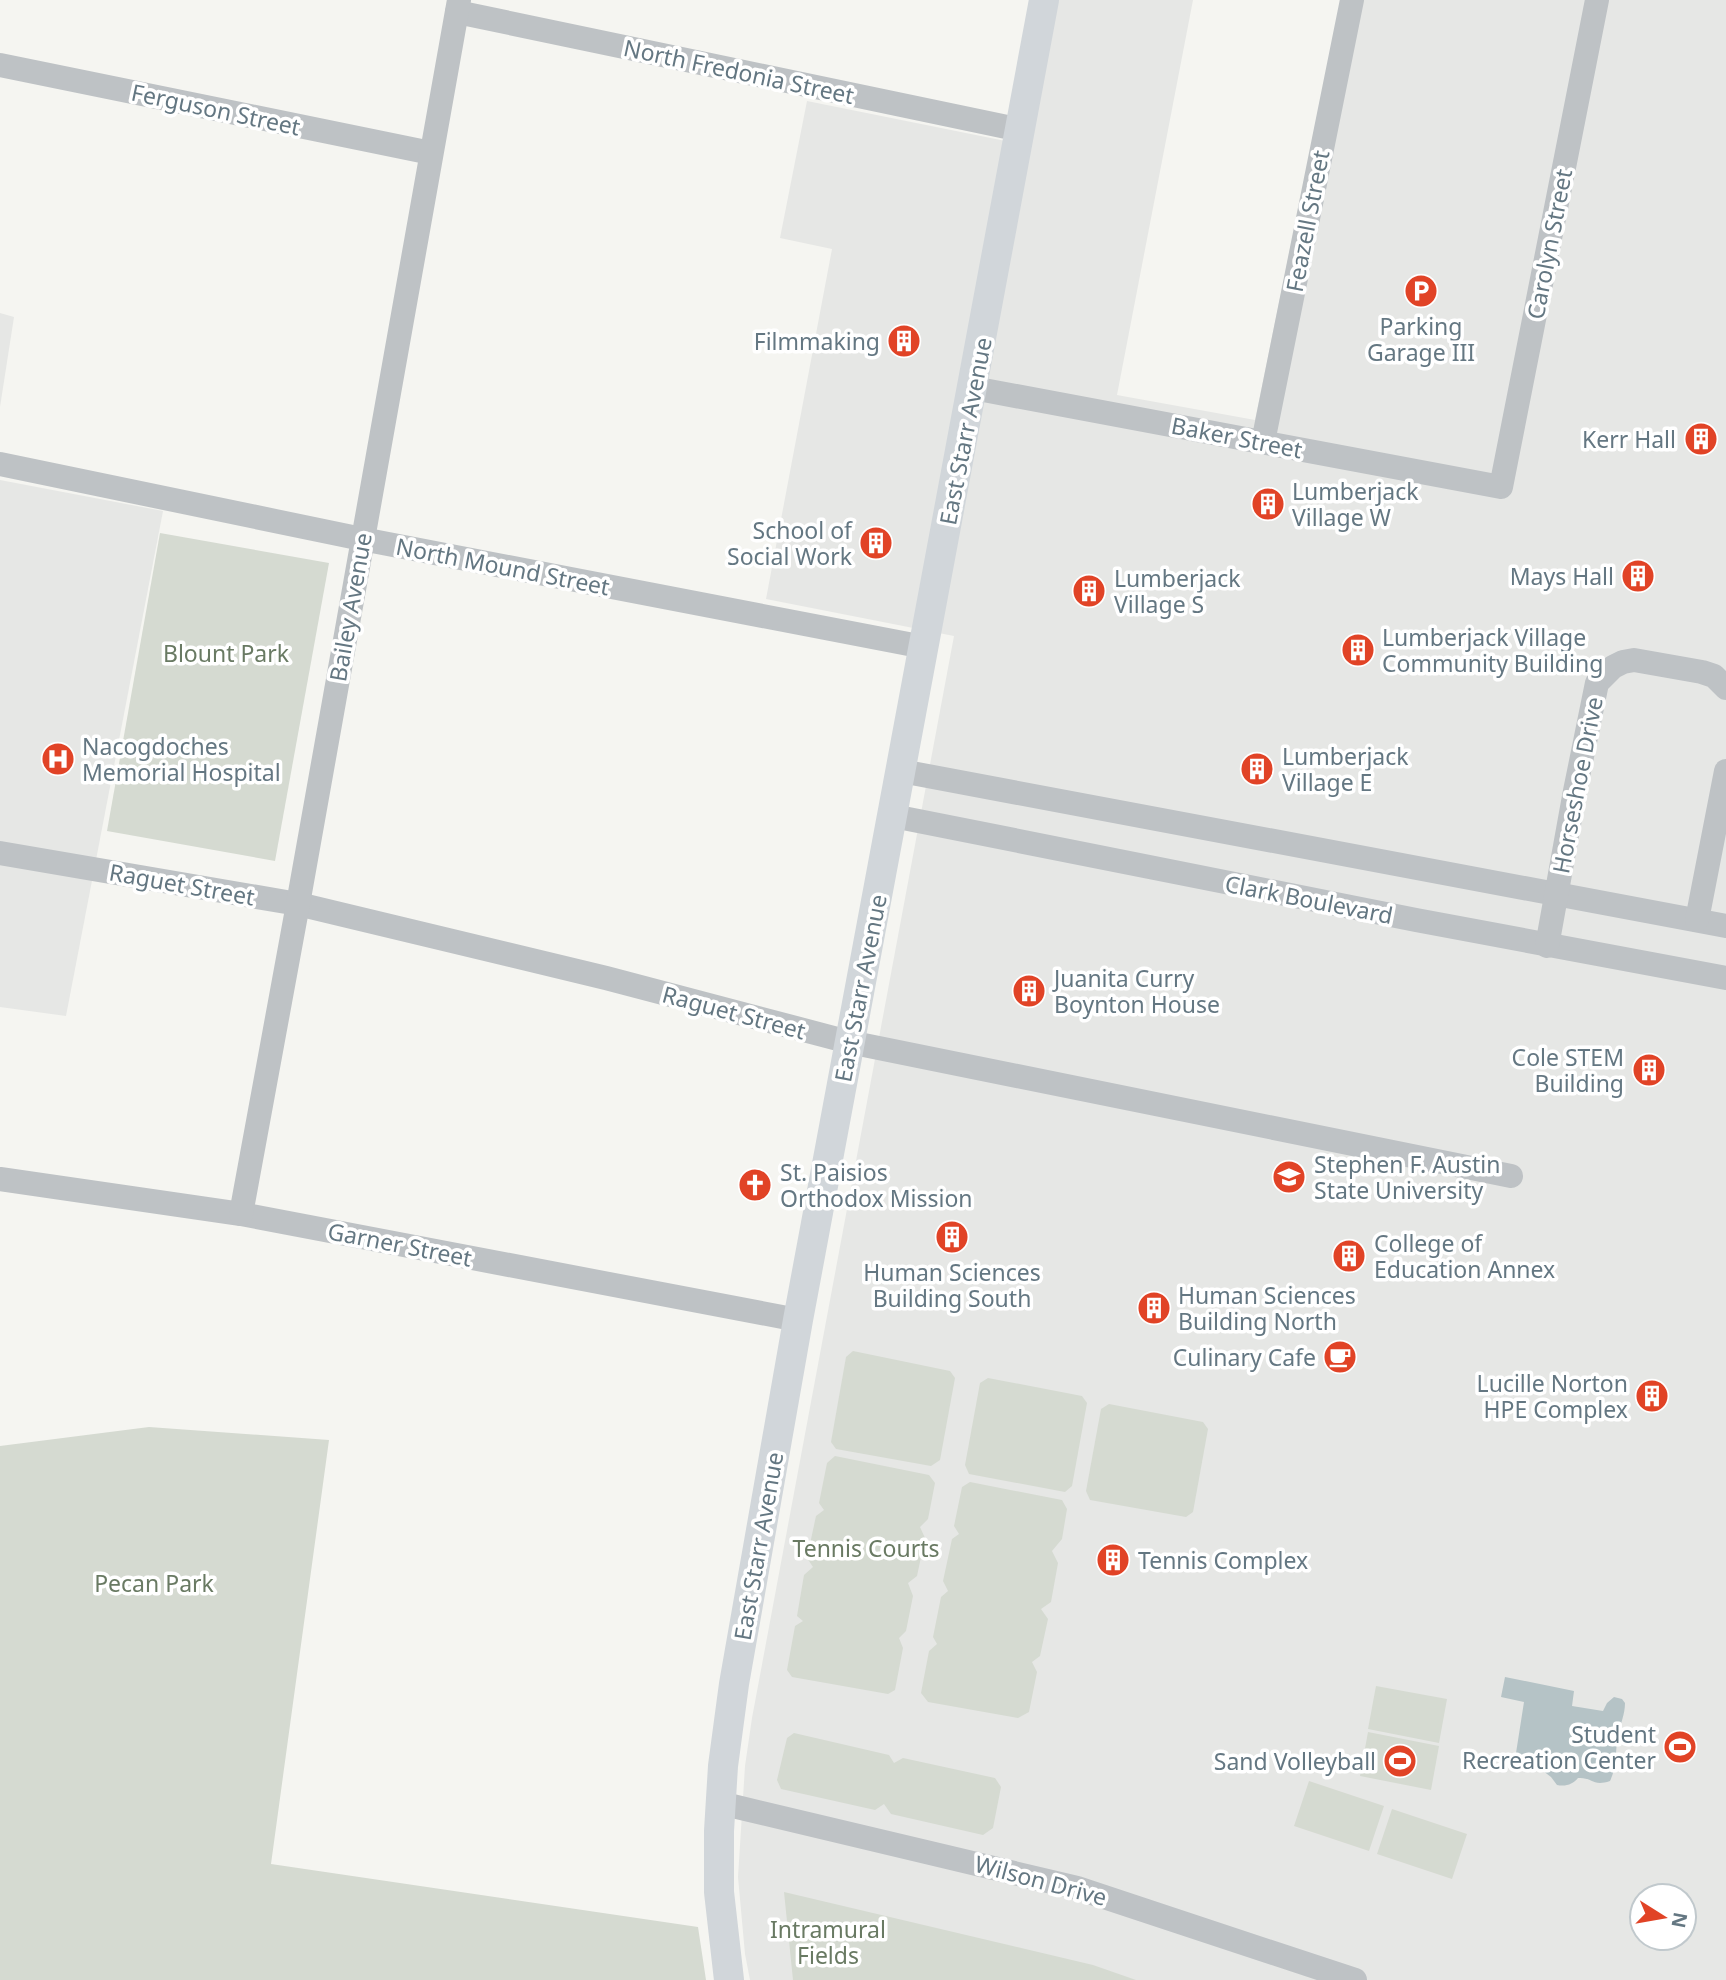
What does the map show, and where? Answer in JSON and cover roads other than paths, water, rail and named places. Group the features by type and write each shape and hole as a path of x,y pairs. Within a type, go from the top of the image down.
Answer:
{"main road":[{"name":"East Starr Avenue","path":"729,1980 719,1892 720,1803 734,1684 849,1042 1044,0"}],"street":[{"name":"Feazell Street","path":"1263,442 1352,0"},
{"name":"Carolyn Street","path":"1502,487 1597,0"},
{"name":"North Fredonia Street","path":"458,6 1021,130"},
{"name":"Bailey Avenue","path":"241,1214 458,6"},
{"name":"Ferguson Street","path":"0,65 431,153"},
{"name":"Baker Street","path":"973,388 1502,487"},
{"name":"North Mound Street","path":"0,464 362,539 924,647"},
{"name":"Horseshoe Drive","path":"1548,946 1597,683 1613,667 1633,660 1702,672 1714,676 1726,688"},
{"path":"901,771 1726,926"},
{"path":"1697,920 1726,771"},
{"name":"Clark Boulevard","path":"893,816 1548,946 1726,978"},
{"name":"Raguet Street","path":"0,853 298,904 606,978 849,1042 1511,1176"},
{"name":"Garner Street","path":"0,1179 241,1214 798,1320"},
{"name":"Wilson Drive","path":"720,1803 1077,1888 1355,1980"}],"place":[{"name":"Parking Garage III","path":"1421,291"},
{"name":"Filmmaking","path":"904,341"},
{"name":"Kerr Hall","path":"1701,439"},
{"name":"Lumberjack Village W","path":"1268,504"},
{"name":"School of Social Work","path":"876,543"},
{"name":"Mays Hall","path":"1638,576"},
{"name":"Lumberjack Village S","path":"1089,591"},
{"name":"Lumberjack Village Community Building","path":"1358,650"},
{"name":"Nacogdoches Memorial Hospital","path":"58,759"},
{"name":"Lumberjack Village E","path":"1257,769"},
{"name":"Juanita Curry Boynton House","path":"1029,991"},
{"name":"Cole STEM Building","path":"1649,1070"},
{"name":"Stephen F. Austin State University","path":"1289,1177"},
{"name":"St. Paisios Orthodox Mission","path":"755,1185"},
{"name":"Human Sciences Building South","path":"952,1237"},
{"name":"College of Education Annex","path":"1349,1256"},
{"name":"Human Sciences Building North","path":"1154,1308"},
{"name":"Culinary Cafe","path":"1340,1357"},
{"name":"Lucille Norton HPE Complex","path":"1652,1396"},
{"name":"Tennis Complex","path":"1113,1560"},
{"name":"Student Recreation Center","path":"1680,1747"},
{"name":"Sand Volleyball","path":"1400,1761"}],"park label":[{"name":"Blount Park","path":"226,653"},
{"name":"Tennis Courts","path":"866,1548"},
{"name":"Pecan Park","path":"154,1583"},
{"name":"Intramural Fields","path":"828,1942"}]}
